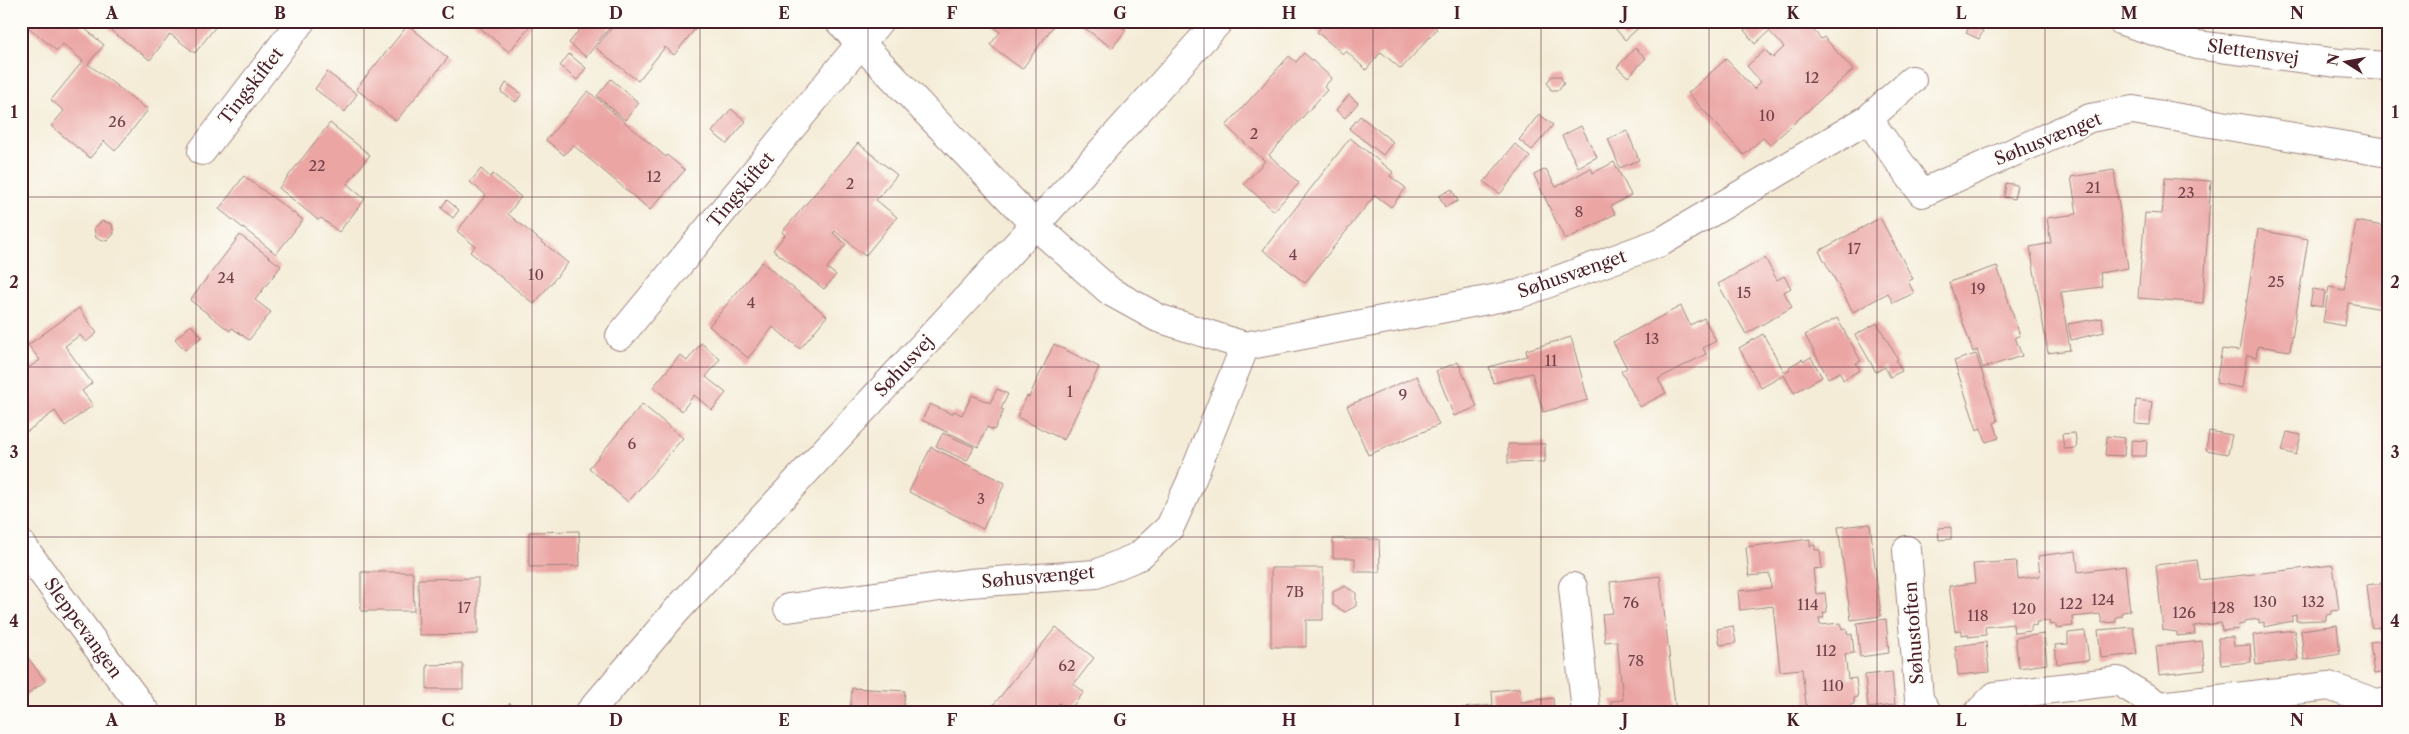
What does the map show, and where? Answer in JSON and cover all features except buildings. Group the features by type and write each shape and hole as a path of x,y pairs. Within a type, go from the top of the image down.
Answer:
{"street":[{"name":"Tingskiftet","path":"202,151 301,21"},
{"path":"839,21 1035,225"},
{"name":"Tingskiftet","path":"620,336 879,21"},
{"name":"Søhusvej","path":"590,713 677,610 1035,225 1219,21"},
{"name":"Slettensvej","path":"2122,21 2197,45 2338,63 2388,66"},
{"name":"Søhusvænget","path":"1035,225 1112,292 1158,318 1245,346 1519,294 1644,249 1661,242 1868,119 1912,80"},
{"name":"Søhusvænget","path":"1868,119 1922,193 2090,118 2133,110 2388,154"},
{"name":"Søhusvænget","path":"788,608 969,583 1096,574 1139,556 1170,527 1192,479 1245,346"},
{"name":"Sleppevangen","path":"21,544 146,713"},
{"name":"Søhustoften","path":"1907,550 1919,699 1928,713"},
{"path":"1574,587 1586,713"},
{"path":"1978,713 1995,696 2118,681 2160,706 2329,686 2376,703 2388,701"}]}
